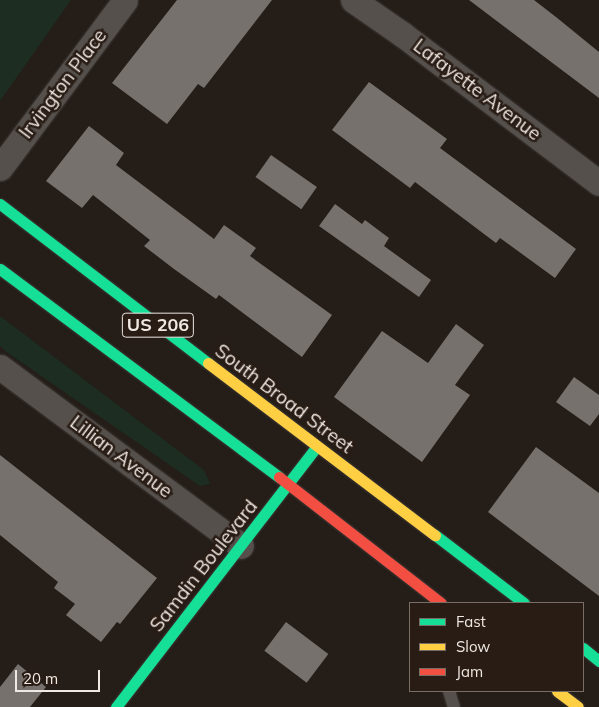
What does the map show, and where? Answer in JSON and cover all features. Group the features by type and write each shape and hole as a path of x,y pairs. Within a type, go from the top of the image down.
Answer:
{"main road":[{"name":"South Broad Street","path":"0,204 523,602"},
{"name":"US 206","path":"0,269 289,484 440,602"},
{"name":"Samdin Boulevard","path":"116,707 317,446"},
{"path":"584,649 599,661"},
{"path":"558,692 578,707"}],"street":[{"name":"Irvington Place","path":"0,168 125,0"},
{"name":"Lafayette Avenue","path":"353,0 402,34 599,183"},
{"name":"Lillian Avenue","path":"0,367 241,546"}],"lane":[{"path":"449,692 454,707"}],"green space":[{"path":"0,0 71,0 0,101"},
{"path":"0,316 204,470 210,484 200,486 5,351 0,346"}],"building":[{"path":"177,0 272,0 204,88 198,84 167,124 112,83"},
{"path":"469,0 534,0 599,52 599,98"},
{"path":"369,82 447,139 440,148 576,249 555,278 500,238 496,243 415,182 410,188 332,130"},
{"path":"89,126 124,153 116,165 214,239 224,225 256,248 250,256 332,315 302,357 219,295 216,299 144,246 150,240 93,195 82,208 46,181"},
{"path":"271,155 317,187 301,209 256,177"},
{"path":"335,204 362,224 365,220 389,238 384,246 431,280 419,297 319,226"},
{"path":"456,324 484,345 455,385 470,395 422,462 334,397 382,331 428,363"},
{"path":"574,377 599,395 599,414 590,426 556,402"},
{"path":"536,447 599,493 599,596 488,512"},
{"path":"0,455 157,578 120,624 117,622 101,642 66,615 75,604 54,588 58,582 0,535"},
{"path":"286,622 328,654 307,683 264,651"},
{"path":"18,664 46,687 30,707 0,707 0,687"}],"traffic: fast":[{"path":"0,204 208,363"},
{"path":"0,269 279,477"},
{"path":"116,707 317,446"},
{"path":"435,535 523,602"},
{"path":"584,649 599,661"}],"traffic: slow":[{"path":"208,363 435,535"},
{"path":"558,692 578,707"}],"traffic: jam":[{"path":"279,477 440,602"}]}
